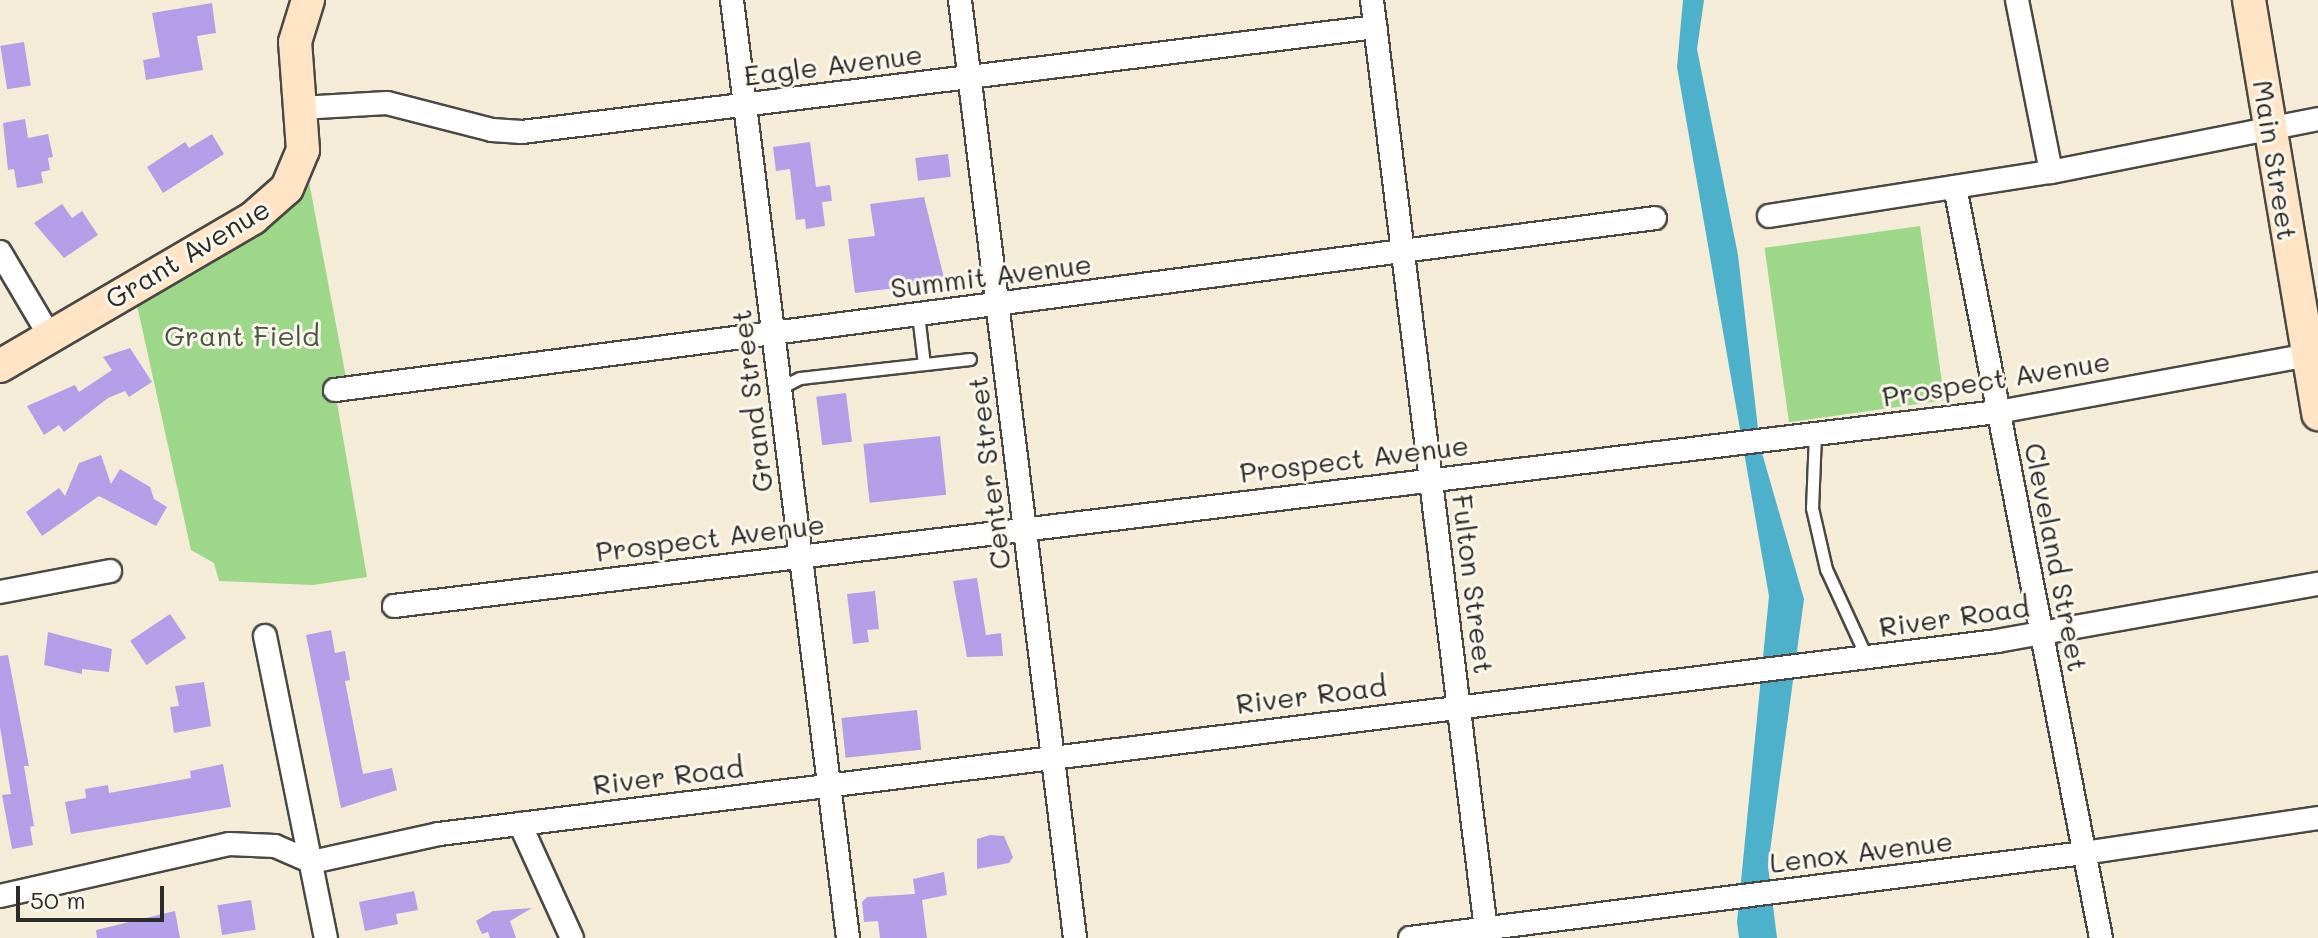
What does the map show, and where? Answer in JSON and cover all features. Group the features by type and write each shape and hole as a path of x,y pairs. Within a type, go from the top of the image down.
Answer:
{"street":[{"name":"Grant Avenue","path":"0,366 271,205 298,167 303,150 295,42 308,0"},
{"name":"Grand Street","path":"732,0 848,938"},
{"name":"Center Street","path":"960,0 1075,938"},
{"name":"Fulton Street","path":"1372,0 1487,933"},
{"path":"2017,0 2051,172"},
{"name":"Main Street","path":"2249,0 2313,354 2318,414"},
{"name":"Eagle Avenue","path":"300,108 387,103 492,130 522,132 1376,27"},
{"path":"1769,216 2051,172 2318,119"},
{"name":"Cleveland Street","path":"1955,187 2101,938"},
{"name":"Summit Avenue","path":"335,390 773,332 1403,255 1655,218"},
{"path":"0,252 49,335"},
{"name":"Prospect Avenue","path":"394,606 1998,412 2313,354"},
{"path":"0,592 110,571"},
{"name":"River Road","path":"312,862 426,836 1459,706 1798,667 2042,634 2318,584"},
{"path":"265,636 326,938"},
{"name":"Lenox Avenue","path":"1410,938 1487,933 2084,853 2318,818"},
{"path":"520,824 572,938"},
{"path":"0,896 229,844 275,846 312,862"}],"lane":[{"path":"918,314 924,364"},
{"path":"780,388 800,378 970,359"},
{"path":"1815,434 1812,508 1826,569 1867,658"}],"green space":[{"name":"Grant Field","path":"303,150 348,388 335,391 367,577 313,585 219,581 214,563 191,550 133,287 253,218"},
{"path":"1920,226 1944,400 1789,422 1765,248"}],"water":[{"path":"1683,0 1704,0 1697,49 1738,255 1760,446 1804,599 1768,866 1777,938 1739,938 1737,922 1769,596 1677,67"}],"building":[{"path":"212,3 216,33 197,36 203,70 146,80 143,60 160,57 152,13"},
{"path":"24,42 31,85 7,89 0,46"},
{"path":"25,119 28,138 48,134 53,157 48,158 50,170 41,172 43,183 17,188 14,169 8,170 3,123"},
{"path":"212,134 224,154 163,193 147,167 185,142 189,148"},
{"path":"810,142 816,187 830,185 832,201 822,202 825,226 806,229 805,219 796,220 790,169 776,171 773,147"},
{"path":"948,154 951,177 918,181 915,158"},
{"path":"924,197 945,282 855,293 848,239 875,236 870,204"},
{"path":"62,204 72,218 82,211 98,235 64,258 34,223"},
{"path":"130,348 152,382 129,397 125,391 108,398 64,432 59,425 44,435 27,406 75,385 79,392 112,370 103,357"},
{"path":"846,393 852,442 822,445 816,397"},
{"path":"940,436 946,495 870,503 863,444"},
{"path":"101,455 111,484 120,469 150,487 154,499 167,507 156,526 99,496 42,536 26,512 59,488 65,496 79,463"},
{"path":"977,578 986,635 1001,633 1003,656 967,657 953,581"},
{"path":"875,591 879,629 867,630 869,642 853,644 847,594"},
{"path":"170,614 186,638 146,665 130,641"},
{"path":"331,630 335,653 345,651 350,680 345,681 363,774 392,768 397,790 341,808 306,635"},
{"path":"48,632 112,649 109,672 82,669 82,674 44,665"},
{"path":"8,655 29,766 24,766 34,826 30,827 33,845 12,849 2,795 11,794 0,727 0,656"},
{"path":"204,682 211,726 174,733 170,707 179,706 175,686"},
{"path":"917,710 921,750 846,758 841,718"},
{"path":"223,764 231,807 71,834 65,802 86,798 85,789 108,785 109,793 191,778 190,771"},
{"path":"990,835 1004,836 1013,857 1009,863 977,869 977,839"},
{"path":"944,872 947,895 922,900 927,938 880,938 878,921 864,922 862,902 867,897 915,894 913,879"},
{"path":"414,891 418,910 396,914 398,924 365,931 359,902"},
{"path":"251,900 256,930 222,935 217,905"},
{"path":"532,908 510,921 516,938 490,938 488,932 482,934 476,921 493,911"},
{"path":"175,911 180,938 97,938 96,930"}]}
